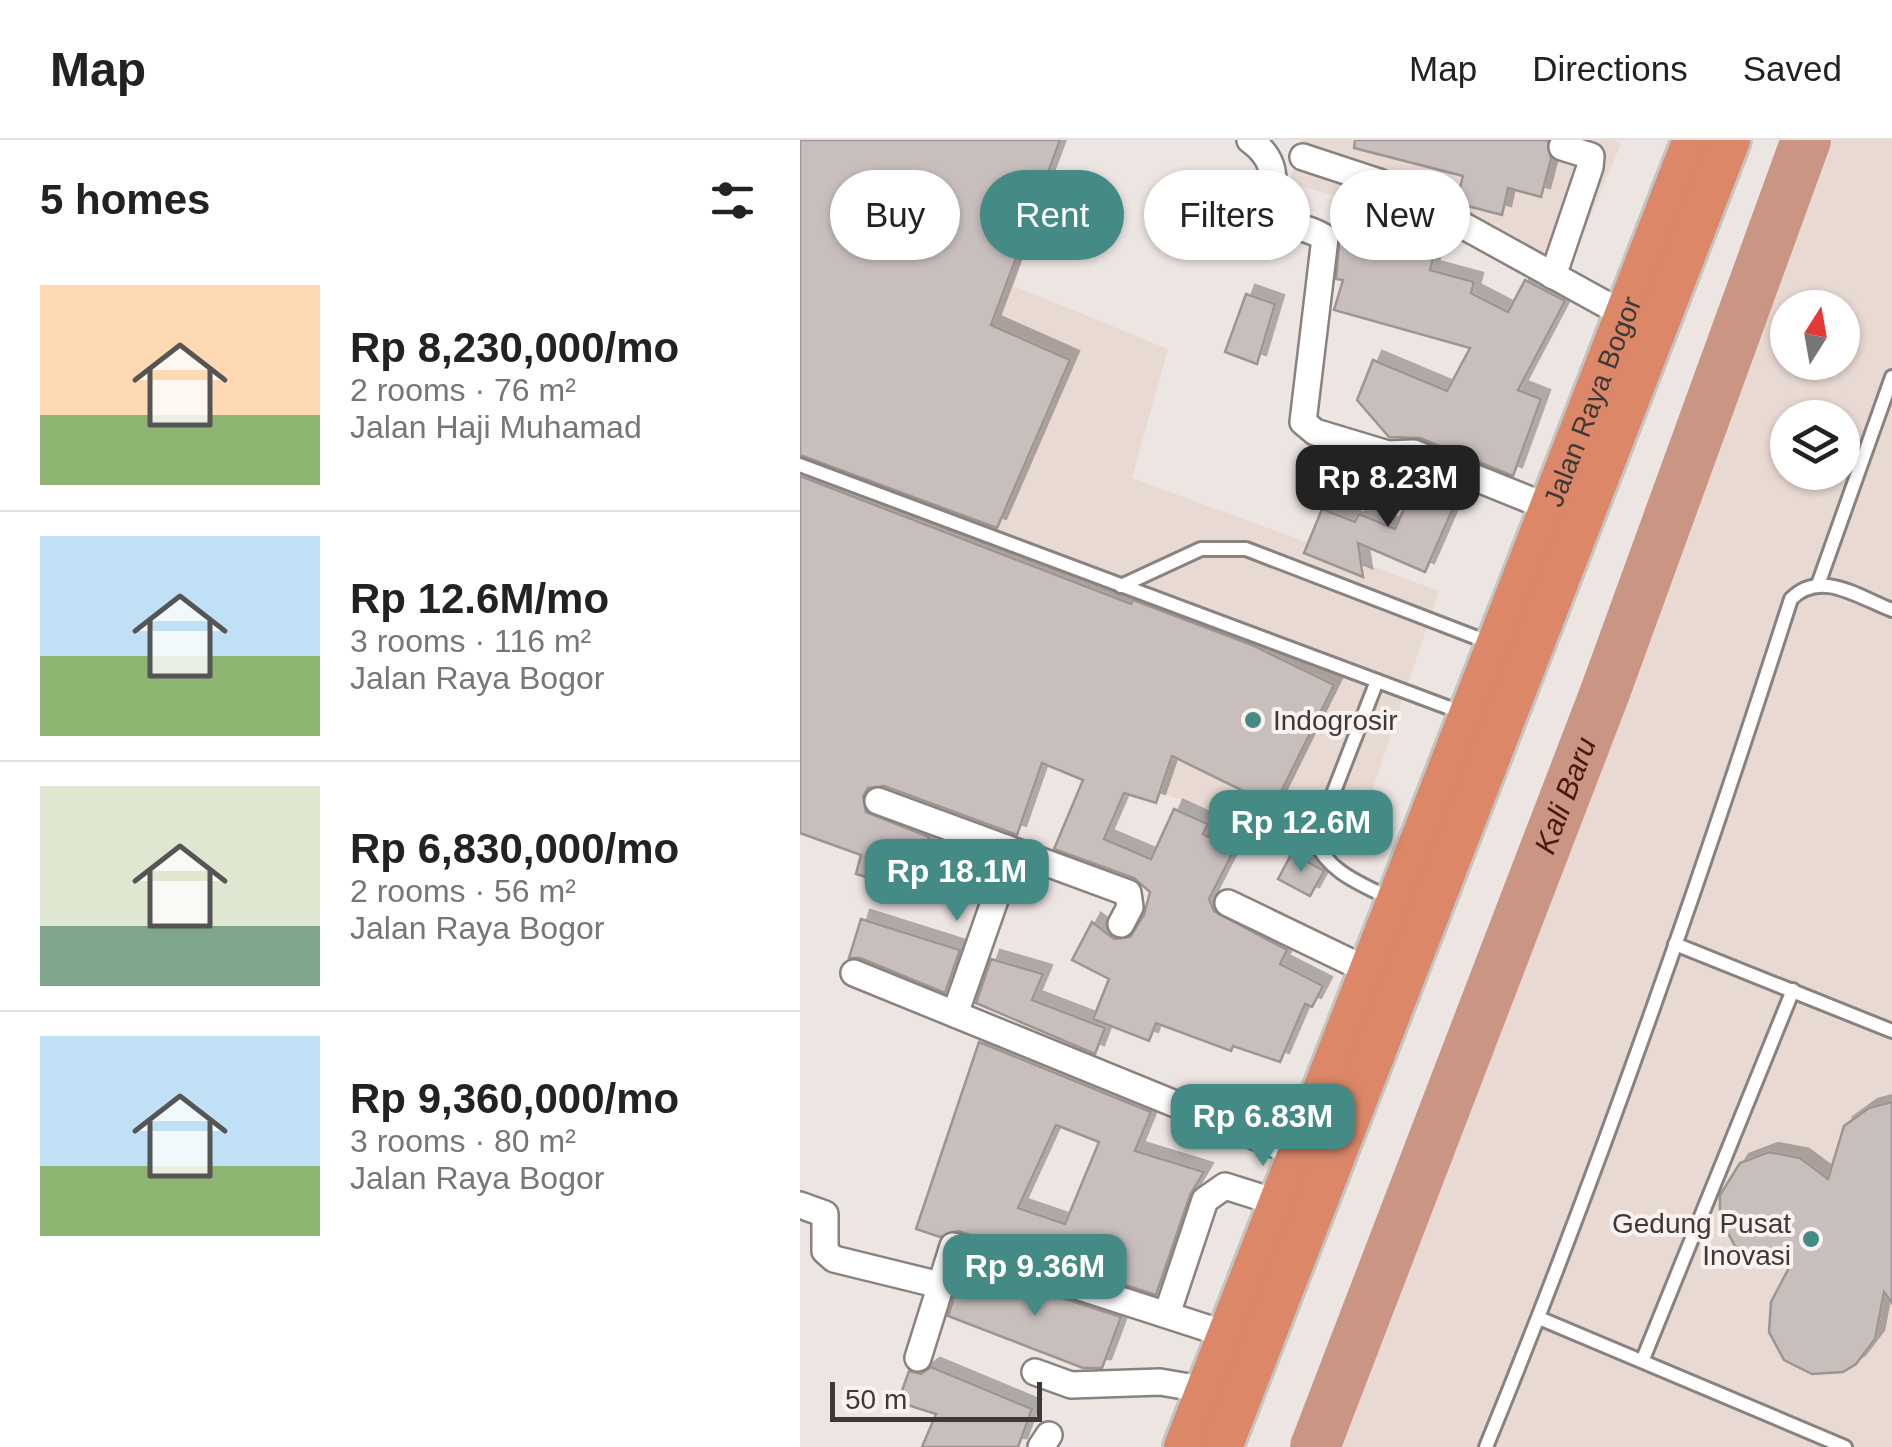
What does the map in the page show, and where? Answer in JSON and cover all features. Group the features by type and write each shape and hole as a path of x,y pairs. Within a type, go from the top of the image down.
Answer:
{"highway":[{"name":"Jalan Raya Bogor","path":"1220,1447 1279,1203 1396,901 1486,720 1496,645 1694,140"},
{"name":"Jalan Raya Bogor","path":"1185,1447 1207,1390 1244,1340 1486,720 1729,140"}],"street":[{"path":"1250,140 1268,153 1274,166 1275,210 1283,220 1325,238 1303,422 1314,432 1388,454 1414,453 1550,508"},
{"path":"1553,276 1590,167 1590,156 1562,147"},
{"path":"1304,157 1379,182 1626,315"},
{"path":"878,801 1128,893 1130,907 1122,924"},
{"path":"955,1014 1004,874 1006,848"},
{"path":"1228,903 1369,971"},
{"path":"854,972 1298,1154"},
{"path":"1168,1314 1205,1200 1214,1190 1225,1186 1279,1203"},
{"path":"800,1205 825,1214 825,1251 834,1259 940,1284"},
{"path":"918,1358 953,1246 1244,1340"},
{"path":"1036,1372 1071,1385 1160,1382 1207,1390"}],"lane":[{"path":"1819,582 1892,377"},
{"path":"800,466 1486,720"},
{"path":"1122,586 1201,549 1246,549 1496,645"},
{"path":"1486,1447 1539,1318 1675,944 1791,600 1802,588 1819,582 1892,610"},
{"path":"1377,681 1315,840 1321,855 1348,877 1396,901"},
{"path":"1675,944 1892,1030"},
{"path":"1642,1359 1793,990"},
{"path":"1539,1318 1845,1447"}],"shaded area":[{"path":"800,140 1060,140 1051,170 980,170 980,260 1022,260 1014,286 1168,349 1132,478 1439,591 1350,857 845,686 800,768"},
{"path":"1301,140 1613,140 1621,144 1559,290 1470,246 1470,170 1330,170 1330,195 1310,189 1310,170 1293,170"},
{"path":"1824,140 1892,140 1892,1447 1314,1447"}],"building":[{"path":"800,140 1060,140 1049,170 980,170 980,260 1015,260 991,325 1070,360 997,528 800,455"},
{"path":"1355,140 1548,140 1551,159 1541,197 1508,188 1502,215 1470,207 1470,170 1440,170 1354,148"},
{"path":"1338,260 1433,260 1430,270 1474,282 1471,293 1508,312 1525,280 1565,301 1518,390 1541,399 1513,476 1420,438 1389,437 1357,400 1373,360 1447,391 1470,348 1334,310 1343,280 1336,279"},
{"path":"1246,294 1275,304 1257,364 1225,352"},
{"path":"1420,473 1461,490 1425,572 1358,543 1363,577 1304,553 1322,509 1355,522 1359,514 1395,529"},
{"path":"800,476 1131,604 1133,600 1252,645 1334,685 1274,806 1172,756 1156,803 1124,793 1104,839 1151,859 1174,809 1208,824 1203,834 1234,850 1209,899 1214,911 1287,950 1280,964 1323,986 1312,1007 1305,1004 1280,1062 1233,1046 1231,1051 1156,1023 1149,1041 1093,1019 1109,979 1072,960 1092,922 1114,939 1130,937 1144,915 1150,892 1134,878 1054,849 1083,780 1042,763 1017,835 884,786 868,788 863,796 866,812 929,837 910,891 856,874 861,855 800,833"},
{"path":"1292,853 1324,871 1310,896 1278,879"},
{"path":"861,919 960,950 945,993 860,958 849,958"},
{"path":"991,959 1043,974 1032,1000 1105,1028 1095,1054 976,1003"},
{"path":"979,1042 1151,1112 1135,1151 1204,1172 1190,1195 1156,1295 958,1231 940,1237 916,1229","holes":["1056,1125 1099,1142 1065,1224 1018,1208"]},
{"name":"Gedung Pusat Inovasi","path":"1892,1102 1892,1303 1884,1292 1875,1339 1856,1364 1843,1372 1812,1374 1784,1360 1769,1332 1771,1302 1792,1262 1762,1260 1735,1246 1720,1218 1720,1195 1740,1163 1769,1152 1800,1158 1828,1179 1844,1126 1869,1108"},
{"path":"964,1266 1121,1317 1102,1368 1083,1368 948,1316"},
{"path":"931,1367 1032,1409 1018,1447 922,1447 936,1414 898,1402 909,1371 921,1374"}],"waterway":[{"name":"Kali Baru","path":"1315,1447 1604,695 1806,140"}],"place":[{"name":"Indogrosir","path":"1253,720"},
{"name":"Gedung Pusat Inovasi","path":"1811,1239"}]}
